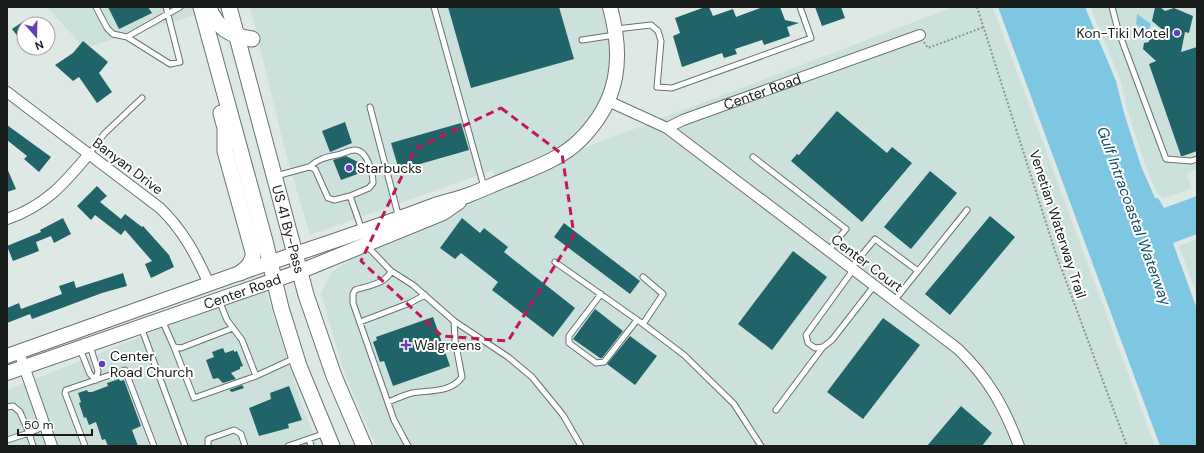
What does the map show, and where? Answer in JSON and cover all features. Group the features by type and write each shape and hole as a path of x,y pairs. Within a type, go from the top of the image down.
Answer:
{"main road":[{"name":"US 41 By-Pass","path":"200,7 296,358 330,439"},
{"path":"200,7 203,46 224,128 225,151 253,252 250,265 240,273"},
{"path":"209,7 218,24 224,30 245,38"},
{"name":"US 41 By-Pass","path":"229,7 245,38 275,176 301,271 307,299 334,376 364,446"}],"street":[{"name":"Center Road","path":"7,373 301,271 400,219 438,204 471,194 541,165 571,148 600,116 613,88 618,63 616,32 610,7"},
{"name":"Center Road","path":"667,128 682,120 920,35"},
{"name":"Banyan Drive","path":"7,92 160,208 174,221 185,236 208,284"},
{"path":"608,101 667,128"},
{"name":"Center Court","path":"667,128 958,349 978,369 1004,408 1019,446"},
{"path":"7,219 35,207 53,194 89,154"},
{"name":"Center Road","path":"13,354 296,254 364,239 443,213 471,194"},
{"path":"13,354 24,367 52,446"}],"lane":[{"path":"96,7 107,28 113,34 127,36 170,64 180,62 166,7"},
{"path":"127,36 180,7"},
{"path":"434,7 485,188"},
{"path":"582,40 650,25 658,31 661,41 657,87 672,88 811,38 800,7"},
{"path":"1112,7 1118,30 1166,159 1191,161 1197,159"},
{"path":"89,154 104,134 142,98"},
{"path":"370,107 400,219"},
{"path":"275,176 309,167 316,161 326,157 354,150 362,152 366,157 373,183 370,188 350,196 337,200 329,199 316,170 309,167"},
{"path":"753,156 846,229 828,251"},
{"path":"350,196 364,239 392,271 425,295 454,320 508,357 532,377 563,414 581,446"},
{"path":"894,301 967,210"},
{"path":"823,347 815,348 808,342 806,335 875,239 918,271"},
{"path":"555,262 684,355 734,404 761,446"},
{"path":"392,271 390,275 381,282 355,290 353,294 353,303 394,420 408,446"},
{"path":"643,277 663,294 643,324"},
{"path":"776,410 823,347 832,340 874,286"},
{"path":"601,294 569,336 568,340 569,343 596,363 604,362 637,320"},
{"path":"360,322 410,303 425,295"},
{"path":"219,300 233,328 242,340 256,376"},
{"path":"162,320 194,398 256,376 296,358"},
{"path":"388,402 412,393 445,389 457,384 462,377 454,340 454,320"},
{"path":"140,327 185,446"},
{"path":"174,347 182,348 233,328"},
{"path":"85,346 90,374 96,380"},
{"path":"85,346 98,371 96,380"},
{"path":"85,446 66,390 126,370 154,446"},
{"path":"7,407 13,406 20,412 33,446"},
{"path":"7,440 45,426"},
{"path":"208,446 208,439 234,430 241,434 245,446"},
{"path":"288,446 309,439 330,439"},
{"path":"309,439 311,446"}],"path":[{"name":"Venetian Waterway Trail","path":"977,7 1056,254 1127,446"},
{"path":"920,35 928,48 984,27"}],"highlighted area":[{"path":"501,108 562,154 574,235 508,341 442,336 361,261 415,149"}],"shaded area":[{"path":"47,7 194,7 195,15 84,48"},
{"path":"250,7 605,7 609,24 611,75 596,113 576,136 554,152 495,178 493,170 310,235 286,154"},
{"path":"953,7 993,7 1155,446 376,446 345,375 321,294 331,273 353,257 445,218 473,200 576,151"},
{"path":"1090,7 1197,7 1197,169 1187,174 1191,189 1163,198 1157,193 1145,165 1128,112 1120,79"},
{"path":"1197,239 1197,296 1179,246"},
{"path":"265,289 302,405 318,446 7,446 7,390"}],"water":[{"name":"Gulf Intracoastal Waterway","path":"998,7 1085,7 1116,81 1124,113 1141,166 1155,198 1158,198 1164,208 1197,196 1197,234 1173,243 1197,309 1197,446 1160,446"},
{"path":"1137,14 1151,24 1149,30 1144,31 1136,24"}],"building":[{"path":"108,7 148,7 152,13 119,29"},
{"path":"448,7 559,7 574,59 471,88"},
{"path":"705,7 709,7 713,16 733,9 736,17 763,7 780,7 785,20 799,23 787,27 790,36 764,45 762,40 735,49 737,54 724,58 722,53 682,67 673,36 680,33 675,18"},
{"path":"815,7 841,7 845,18 822,26"},
{"path":"1155,7 1160,7 1165,11 1174,8 1193,16 1189,33 1185,32 1181,52 1197,47 1197,151 1183,156 1181,156 1149,64 1156,61 1143,49 1144,43 1149,42 1150,36 1164,31 1152,21"},
{"path":"16,26 16,34 12,29"},
{"path":"83,41 108,62 99,73 112,92 97,103 79,77 73,81 55,65 73,53"},
{"path":"837,111 887,153 892,147 912,163 862,222 791,161 797,154 799,155"},
{"path":"345,122 352,143 330,152 322,131"},
{"path":"461,123 469,150 399,170 391,143"},
{"path":"7,125 51,157 39,172 24,159 27,156 7,140"},
{"name":"Starbucks","path":"346,156 360,163 363,172 341,180 333,160"},
{"path":"7,168 16,189 7,192"},
{"path":"930,171 957,193 911,249 884,227"},
{"path":"97,186 107,196 100,202 121,219 125,214 142,227 143,226 169,255 174,267 151,278 145,264 152,261 125,230 121,235 95,215 91,220 77,206"},
{"path":"990,216 1015,237 950,315 925,294"},
{"path":"63,218 71,234 54,243 51,236 36,242 39,251 13,261 7,246 41,232 40,230"},
{"path":"462,218 480,233 484,228 508,247 504,252 575,308 553,337 492,290 498,282 461,253 455,259 440,248"},
{"path":"564,223 640,281 630,294 554,237"},
{"path":"793,251 827,277 772,350 738,324"},
{"path":"123,273 127,286 102,293 32,319 30,314 7,323 7,308 19,303 21,309 62,294 59,286 74,281 76,288"},
{"path":"595,309 623,331 602,358 573,339"},
{"name":"Walgreens","path":"433,317 450,366 393,386 384,361 380,362 373,342 377,340 376,337"},
{"path":"883,318 920,345 863,419 827,392"},
{"path":"630,336 657,356 635,385 607,364"},
{"path":"223,348 225,353 234,350 234,352 237,351 243,366 231,373 236,379 223,383 218,378 213,379 206,360 214,357 212,352"},
{"path":"119,379 120,381 124,380 141,426 132,430 138,446 108,446 105,439 102,440 96,422 89,425 86,417 84,418 79,403 81,402 78,393 87,390 88,392 92,392 108,386 107,383"},
{"path":"242,385 244,388 232,392 229,390"},
{"path":"289,386 302,420 288,424 289,428 259,436 249,408 271,399 270,393"},
{"path":"961,406 992,433 982,446 927,446"}],"place":[{"name":"Kon-Tiki Motel","path":"1177,33"},
{"name":"Starbucks","path":"349,168"},
{"name":"Walgreens","path":"406,345"},
{"name":"Center Road Church","path":"102,364"}]}
